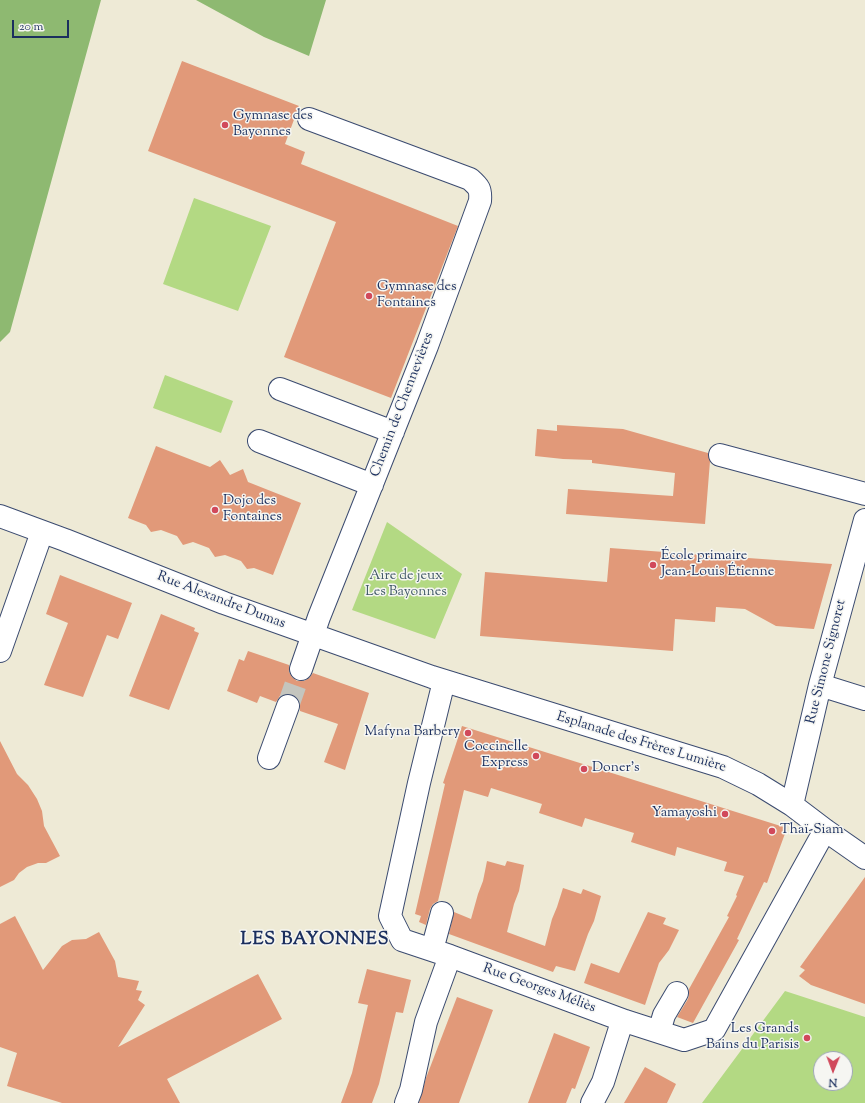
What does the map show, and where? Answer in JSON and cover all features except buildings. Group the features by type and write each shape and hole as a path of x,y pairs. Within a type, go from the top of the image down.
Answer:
{"street":[{"name":"Chemin de Chennevières","path":"301,669 427,346 480,201 480,191 477,185 470,179 309,119"},
{"path":"280,389 393,432"},
{"path":"259,441 372,485"},
{"path":"720,455 865,494"},
{"name":"Rue Alexandre Dumas","path":"0,516 224,603 444,682"},
{"name":"Rue Simone Signoret","path":"792,805 820,685 865,520"},
{"path":"0,651 42,532"},
{"name":"Esplanade des Frères Lumière","path":"444,682 723,768 758,784 792,805 865,858"},
{"name":"Rue Georges Méliès","path":"444,682 419,783 390,916 402,940 624,1021 684,1040 714,1030 825,830"},
{"path":"820,685 865,699"},
{"path":"269,758 288,706"},
{"path":"406,1103 411,1090 441,953 442,913"},
{"path":"659,1032 664,1015 677,993"},
{"path":"592,1103 603,1082 620,1028 624,1021"}],"green space":[{"path":"0,0 101,0 10,332 0,342"},
{"path":"196,0 326,0 309,56 264,37"},
{"path":"194,198 271,226 238,311 163,284"},
{"path":"165,375 233,401 221,433 153,408"},
{"name":"Aire de jeux Les Bayonnes","path":"387,522 462,574 435,639 352,610"},
{"name":"Les Grands Bains du Parisis","path":"785,991 865,1017 865,1103 702,1103"}],"tunnel":[{"path":"288,706 301,669"}],"place":[{"name":"Gymnase des Bayonnes","path":"225,125"},
{"name":"Gymnase des Fontaines","path":"369,296"},
{"name":"Dojo des Fontaines","path":"215,510"},
{"name":"École primaire Jean-Louis Étienne","path":"653,565"},
{"name":"Mafyna Barbery","path":"468,733"},
{"name":"Coccinelle Express","path":"536,756"},
{"name":"Doner's","path":"584,769"},
{"name":"Yamayoshi","path":"725,814"},
{"name":"Thaï-Siam","path":"772,831"},
{"name":"Les Grands Bains du Parisis","path":"807,1038"}],"district":[{"name":"LES BAYONNES","path":"315,941"}]}
